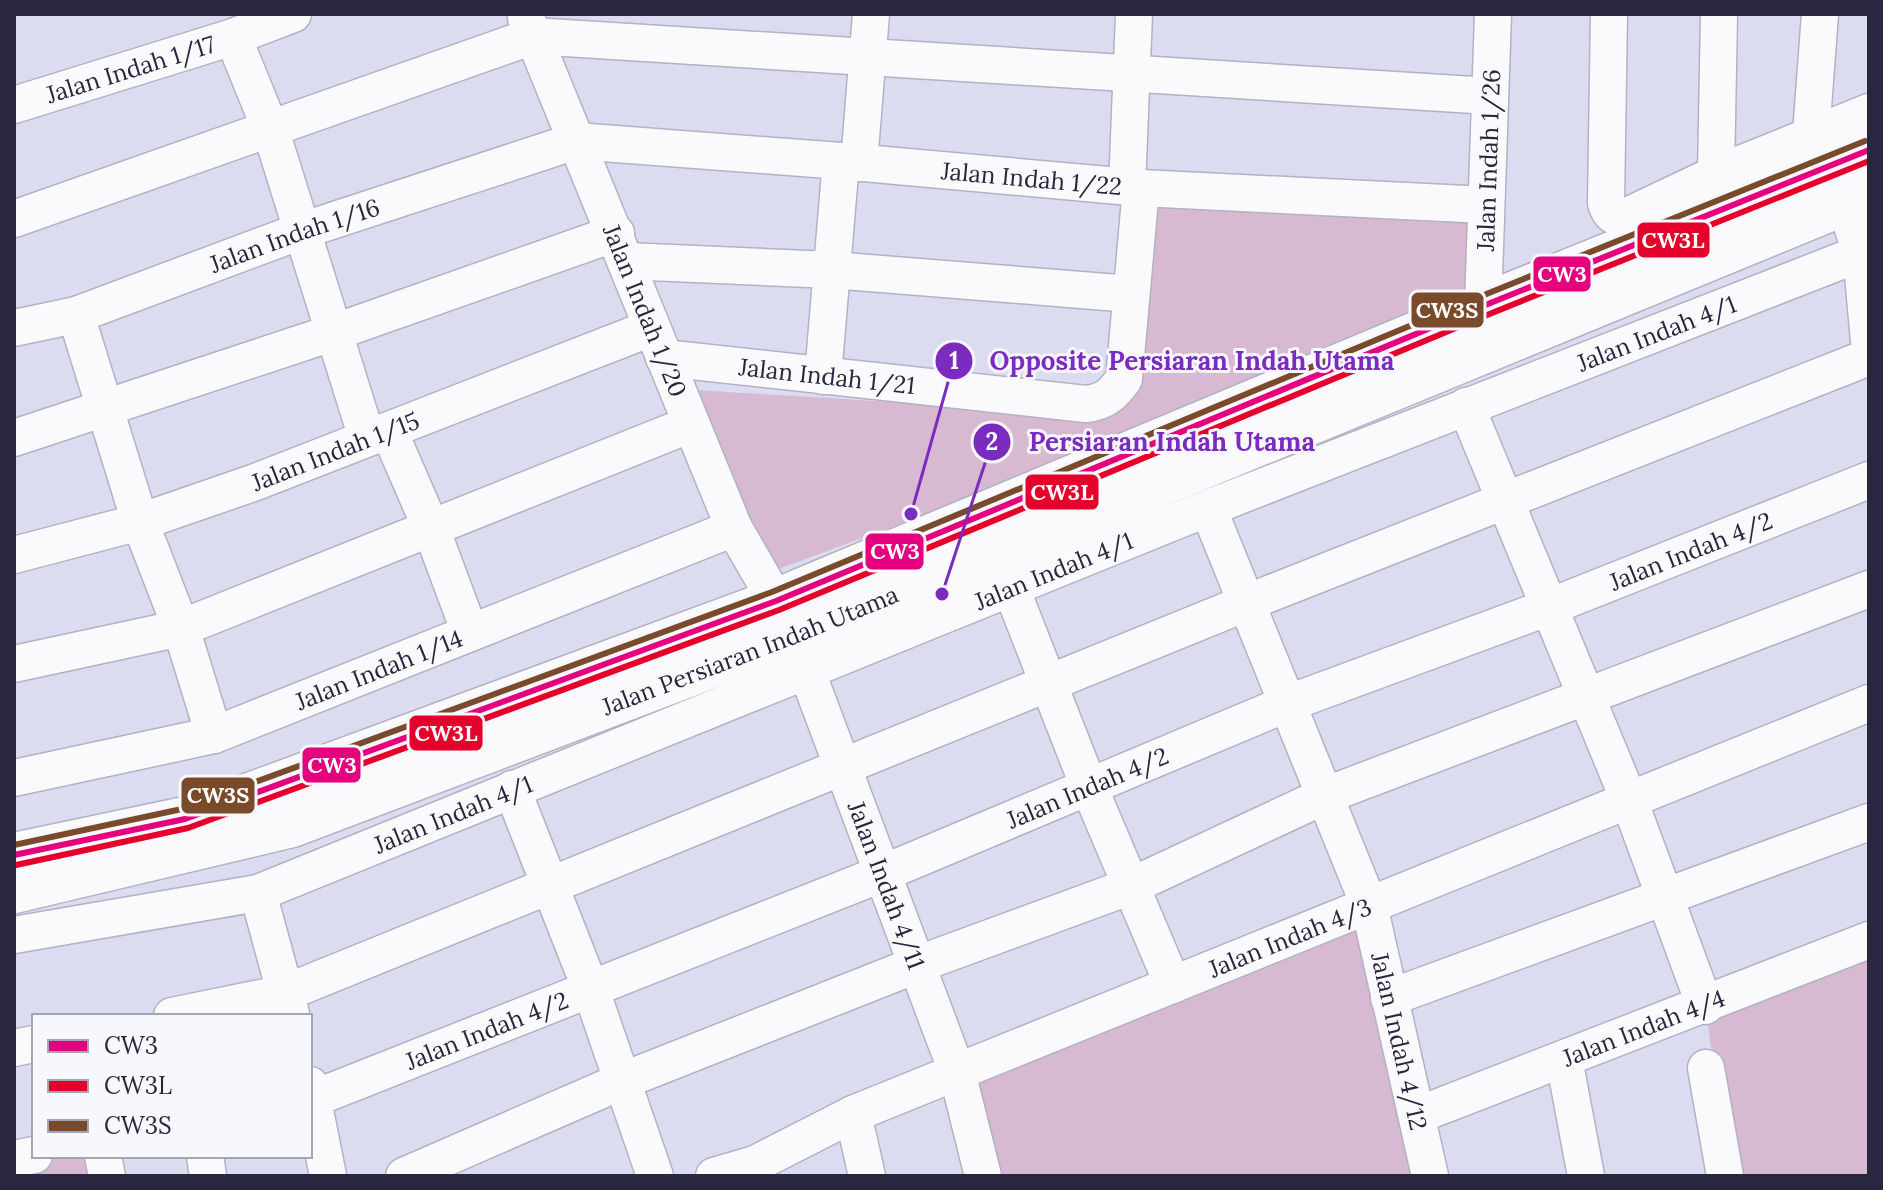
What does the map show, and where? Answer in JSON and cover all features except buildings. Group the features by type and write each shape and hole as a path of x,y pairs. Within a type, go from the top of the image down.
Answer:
{"main road":[{"name":"Jalan Persiaran Indah Utama","path":"14,855 185,819 791,636 1483,306 1869,150"},
{"name":"Jalan Persiaran Indah Utama","path":"14,891 292,825 791,636 1856,198"}],"street":[{"name":"Jalan Indah 1/17","path":"14,105 233,37 293,14"},
{"path":"823,376 832,270 868,57 871,14"},
{"path":"14,438 335,332 621,247 832,270 1131,294 1134,14"},
{"name":"Jalan Indah 1/26","path":"1483,306 1493,14"},
{"path":"1609,14 1606,203 1614,217 1623,218 1716,174 1869,112"},
{"path":"1716,174 1719,14"},
{"path":"1811,134 1820,14"},
{"path":"14,219 270,128 529,25 868,57 1490,96"},
{"name":"Jalan Indah 1/20","path":"529,25 734,528 791,636"},
{"path":"233,37 270,128 335,332 378,434 431,528 470,633"},
{"name":"Jalan Indah 1/22","path":"576,141 1134,187 1486,205"},
{"name":"Jalan Indah 1/16","path":"14,328 76,315 301,231 576,141"},
{"path":"1856,198 1865,251 1869,341"},
{"name":"Jalan Indah 4/1","path":"14,935 258,893 512,789 791,636 1011,588 1865,251"},
{"name":"Jalan Indah 1/21","path":"658,343 823,376 1086,404 1100,402 1113,394 1124,379 1131,294"},
{"path":"76,315 140,522 181,628 214,735"},
{"name":"Jalan Indah 1/15","path":"14,555 140,522 253,483 378,434 658,343"},
{"path":"193,1014 288,1005 549,885 1246,603 1869,357"},
{"path":"1466,406 1629,800 1705,1006"},
{"path":"14,664 181,628 691,424"},
{"name":"Jalan Indah 4/2","path":"312,1095 591,990 881,874 1286,704 1549,607 1869,480"},
{"name":"Jalan Indah 4/12","path":"1208,508 1369,905 1430,1176"},
{"name":"Jalan Indah 1/14","path":"14,778 214,735 734,528"},
{"path":"1011,588 1089,787 1173,985"},
{"path":"404,1176 622,1081 916,965 1131,886 1324,796 1869,589"},
{"name":"Jalan Indah 4/11","path":"791,636 957,1072 983,1176"},
{"name":"Jalan Indah 4/3","path":"714,1176 756,1170 853,1114 1869,703"},
{"path":"512,789 591,990 655,1176"},
{"path":"1389,998 1869,822"},
{"path":"258,893 288,1005"},
{"name":"Jalan Indah 4/4","path":"1418,1115 1869,940"},
{"path":"1564,1059 1586,1176"},
{"path":"1706,1068 1725,1176"},
{"path":"312,1100 328,1176"},
{"path":"853,1114 867,1176"}],"shaded area":[{"path":"1149,197 1480,215 1477,303 1102,449 768,573 695,390 1086,414 1112,408"},
{"path":"1358,925 1417,1176 990,1176 965,1076"},
{"path":"1869,951 1869,1176 1730,1176 1705,1006"},
{"path":"48,1158 98,1158 101,1176 14,1176 14,1164"}],"transit line":[{"name":"CW3S","path":"14,845 182,809 772,592 1479,297 1865,141"},
{"name":"CW3","path":"14,855 185,819 776,601 1483,306 1869,150"},
{"name":"CW3L","path":"16,865 188,828 779,610 1487,315 1869,161"}],"place":[{"name":"Opposite Persiaran Indah Utama","path":"911,514"},
{"name":"Persiaran Indah Utama","path":"942,594"}]}
